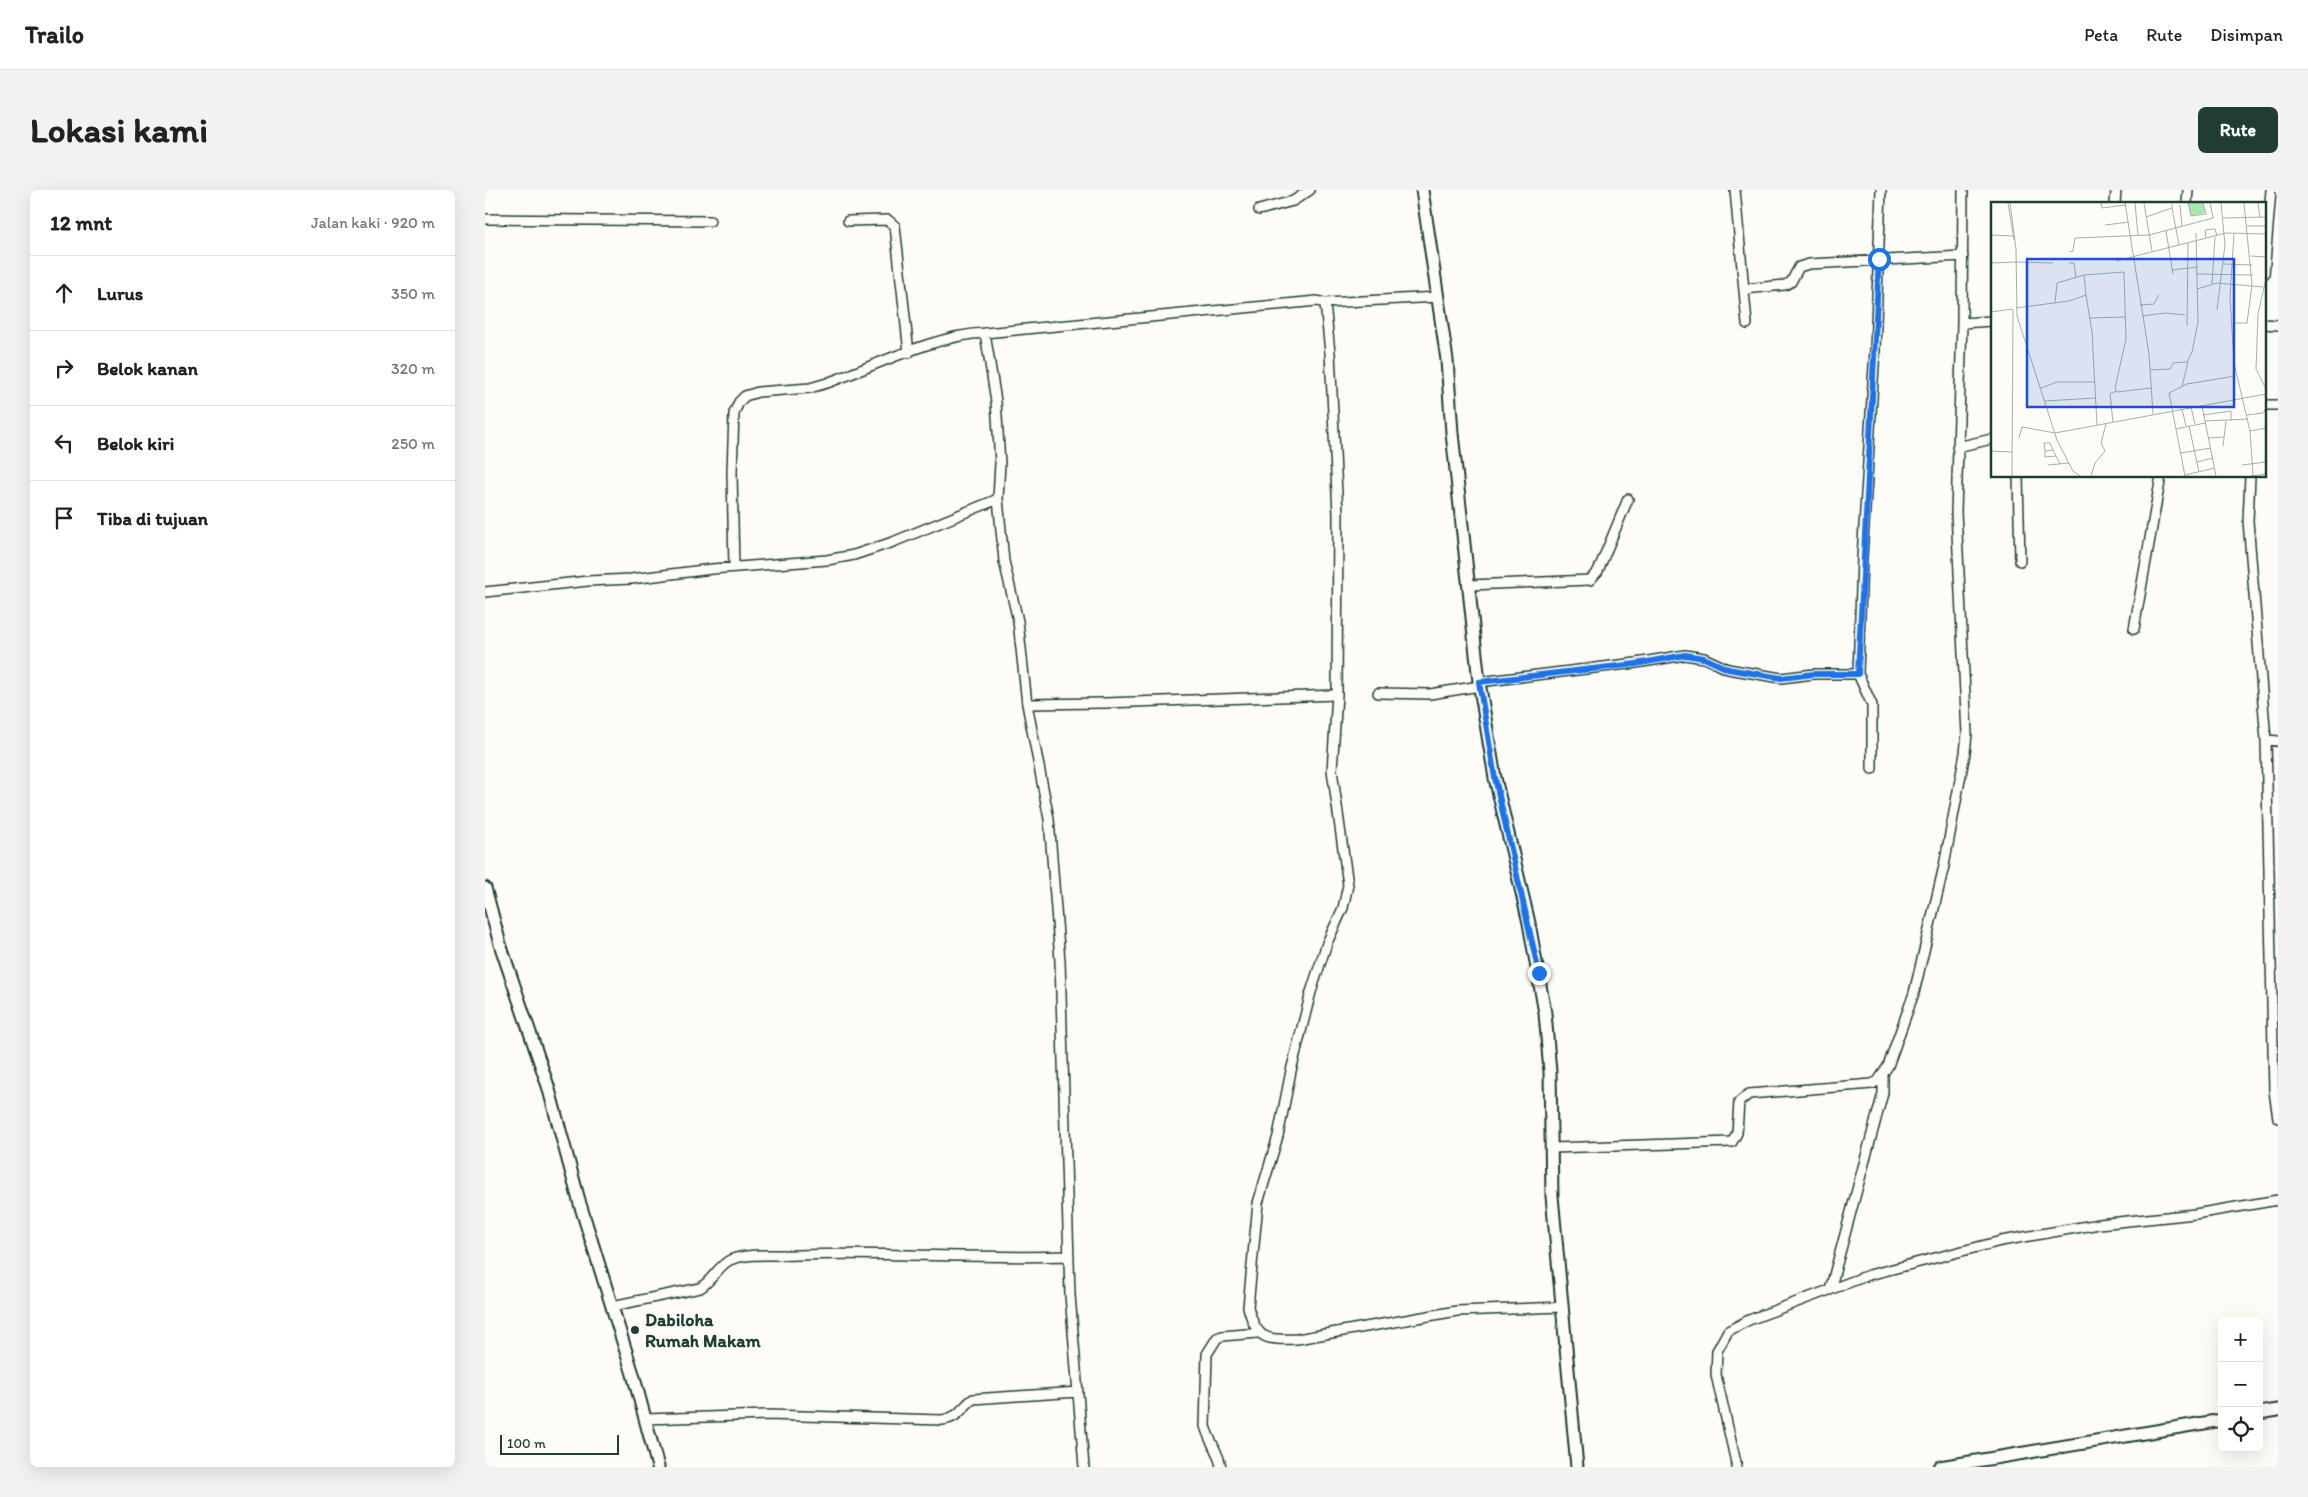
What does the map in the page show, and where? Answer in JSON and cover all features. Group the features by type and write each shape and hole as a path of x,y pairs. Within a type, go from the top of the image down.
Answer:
{"street":[{"path":"1259,210 1293,201 1310,190"},
{"path":"1422,190 1449,378 1452,433 1479,684 1495,778 1540,981 1548,1040 1552,1196 1577,1467"},
{"path":"1735,190 1747,324"},
{"path":"1872,769 1872,705 1858,674 1881,190"},
{"path":"1830,1290 1883,1093 1883,1075 1914,993 1944,866 1965,753 1967,734 1956,512 1962,323 1963,190"},
{"path":"2265,258 2271,190"},
{"path":"485,219 710,221"},
{"path":"848,221 888,220 895,226 909,353"},
{"path":"2266,243 2278,244"},
{"path":"1745,289 1785,285 1791,282 1802,266 1879,259 1963,256"},
{"path":"734,568 732,472 734,413 739,402 745,396 758,392 810,388 827,384 949,338 967,334 1317,301 1325,303 1438,297"},
{"path":"1325,303 1330,354 1338,514 1337,695 1332,770 1348,884 1346,897 1327,944 1311,992 1291,1071 1279,1136 1258,1203 1248,1307 1252,1323 1258,1333 1269,1340 1297,1339 1457,1311 1562,1307"},
{"path":"1962,323 1991,321"},
{"path":"2265,324 2278,325"},
{"path":"985,333 996,402 1000,463 998,499 1004,561 1018,621 1027,704 1049,819 1060,961 1069,1256 1084,1467"},
{"path":"2265,405 2278,405"},
{"path":"1957,447 1991,439"},
{"path":"2018,478 2020,561"},
{"path":"2134,629 2161,478"},
{"path":"2250,478 2248,521 2265,740 2274,1091 2278,1118"},
{"path":"485,592 734,568 799,564 854,555 893,542 998,499"},
{"path":"1469,585 1590,580 1598,571 1628,499"},
{"path":"1378,693 1430,694 1479,684 1636,664 1685,655 1704,658 1728,669 1781,678 1814,674 1858,674"},
{"path":"1027,704 1337,695"},
{"path":"2265,740 2278,741"},
{"path":"485,888 503,953 548,1086 580,1204 612,1306 658,1467"},
{"path":"1551,1148 1726,1143 1735,1139 1739,1102 1749,1094 1872,1084 1883,1075"},
{"path":"1737,1467 1716,1375 1717,1350 1728,1332 1749,1320 1869,1275 2001,1241 2099,1224 2195,1214 2278,1200"},
{"path":"612,1306 700,1288 709,1283 724,1264 732,1260 751,1256 820,1254 1006,1258 1069,1256"},
{"path":"1221,1467 1218,1453 1208,1437 1205,1426 1207,1354 1217,1338 1258,1333"},
{"path":"645,1419 767,1415 942,1420 951,1419 960,1413 973,1399 1078,1392"},
{"path":"2263,1412 2278,1410"},
{"path":"1940,1467 2001,1462 2218,1421"}],"place":[{"name":"Dabiloha Rumah Makam","path":"635,1330"}],"route":[{"path":"1539,973 1529,923 1506,833 1479,682 1636,664 1685,655 1704,658 1720,667 1728,669 1781,678 1814,674 1858,674 1862,558 1879,259"}]}
